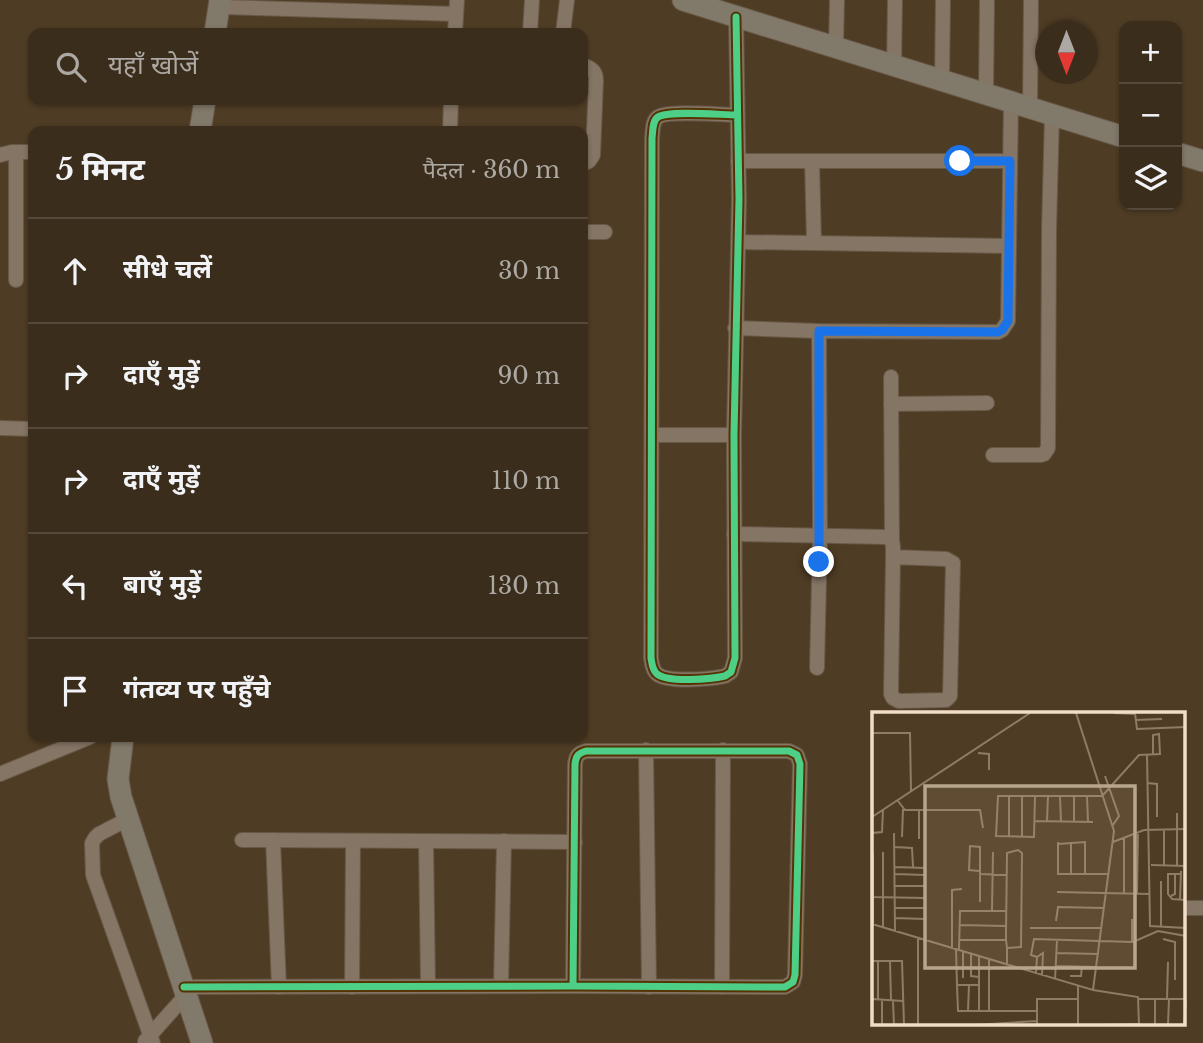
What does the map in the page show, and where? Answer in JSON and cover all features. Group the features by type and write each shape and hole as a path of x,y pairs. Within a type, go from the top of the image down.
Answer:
{"street":[{"path":"530,28 532,0"},
{"path":"564,28 567,0"},
{"path":"682,0 1119,135"},
{"path":"836,0 836,48"},
{"path":"894,66 895,0"},
{"path":"942,81 943,0"},
{"path":"986,94 987,0"},
{"path":"735,328 819,331 1002,330 1008,321 1010,161 1021,105 1031,0"},
{"path":"216,28 219,4 456,7 454,28"},
{"path":"736,17 738,161 738,242 734,435 735,658 731,671 725,676 673,679 657,674 652,667 651,658 652,138 654,123 660,116 672,113 737,115"},
{"path":"588,68 594,72 596,80 593,155 588,162"},
{"path":"201,126 204,105"},
{"path":"450,126 451,105"},
{"path":"993,455 1041,455 1048,448 1048,243 1052,114"},
{"path":"16,152 16,280"},
{"path":"0,155 28,152"},
{"path":"1182,155 1203,162"},
{"path":"738,161 1010,161"},
{"path":"812,161 814,243"},
{"path":"588,232 605,232"},
{"path":"738,242 1009,246"},
{"path":"817,668 820,535 819,331"},
{"path":"891,377 891,694 899,701 946,700 950,696 953,563 946,559 893,557"},
{"path":"891,404 986,403"},
{"path":"0,428 28,429"},
{"path":"652,435 734,435"},
{"path":"734,534 886,537 892,540"},
{"path":"122,742 119,787 202,1043"},
{"path":"0,774 62,743"},
{"path":"646,750 649,986"},
{"path":"185,991 428,986 785,987 793,982 795,975 800,764 797,755 789,751 723,750 579,753 575,764 573,986"},
{"path":"722,987 723,750"},
{"path":"128,819 94,838 93,875 149,1040"},
{"path":"242,840 575,842"},
{"path":"273,840 279,987"},
{"path":"352,987 353,841"},
{"path":"426,841 428,986"},
{"path":"501,986 504,842"},
{"path":"149,1040 185,991"}],"cycle path":[{"path":"736,17 739,199 734,435 735,658 731,672 725,676 670,679 655,672 651,658 653,129 656,119 664,115 737,115"},
{"path":"184,987 785,987 793,982 795,975 800,764 797,755 789,751 586,751 578,755 575,764 573,986"}],"route":[{"path":"819,562 819,331 998,332 1008,321 1010,161 960,161"}]}
